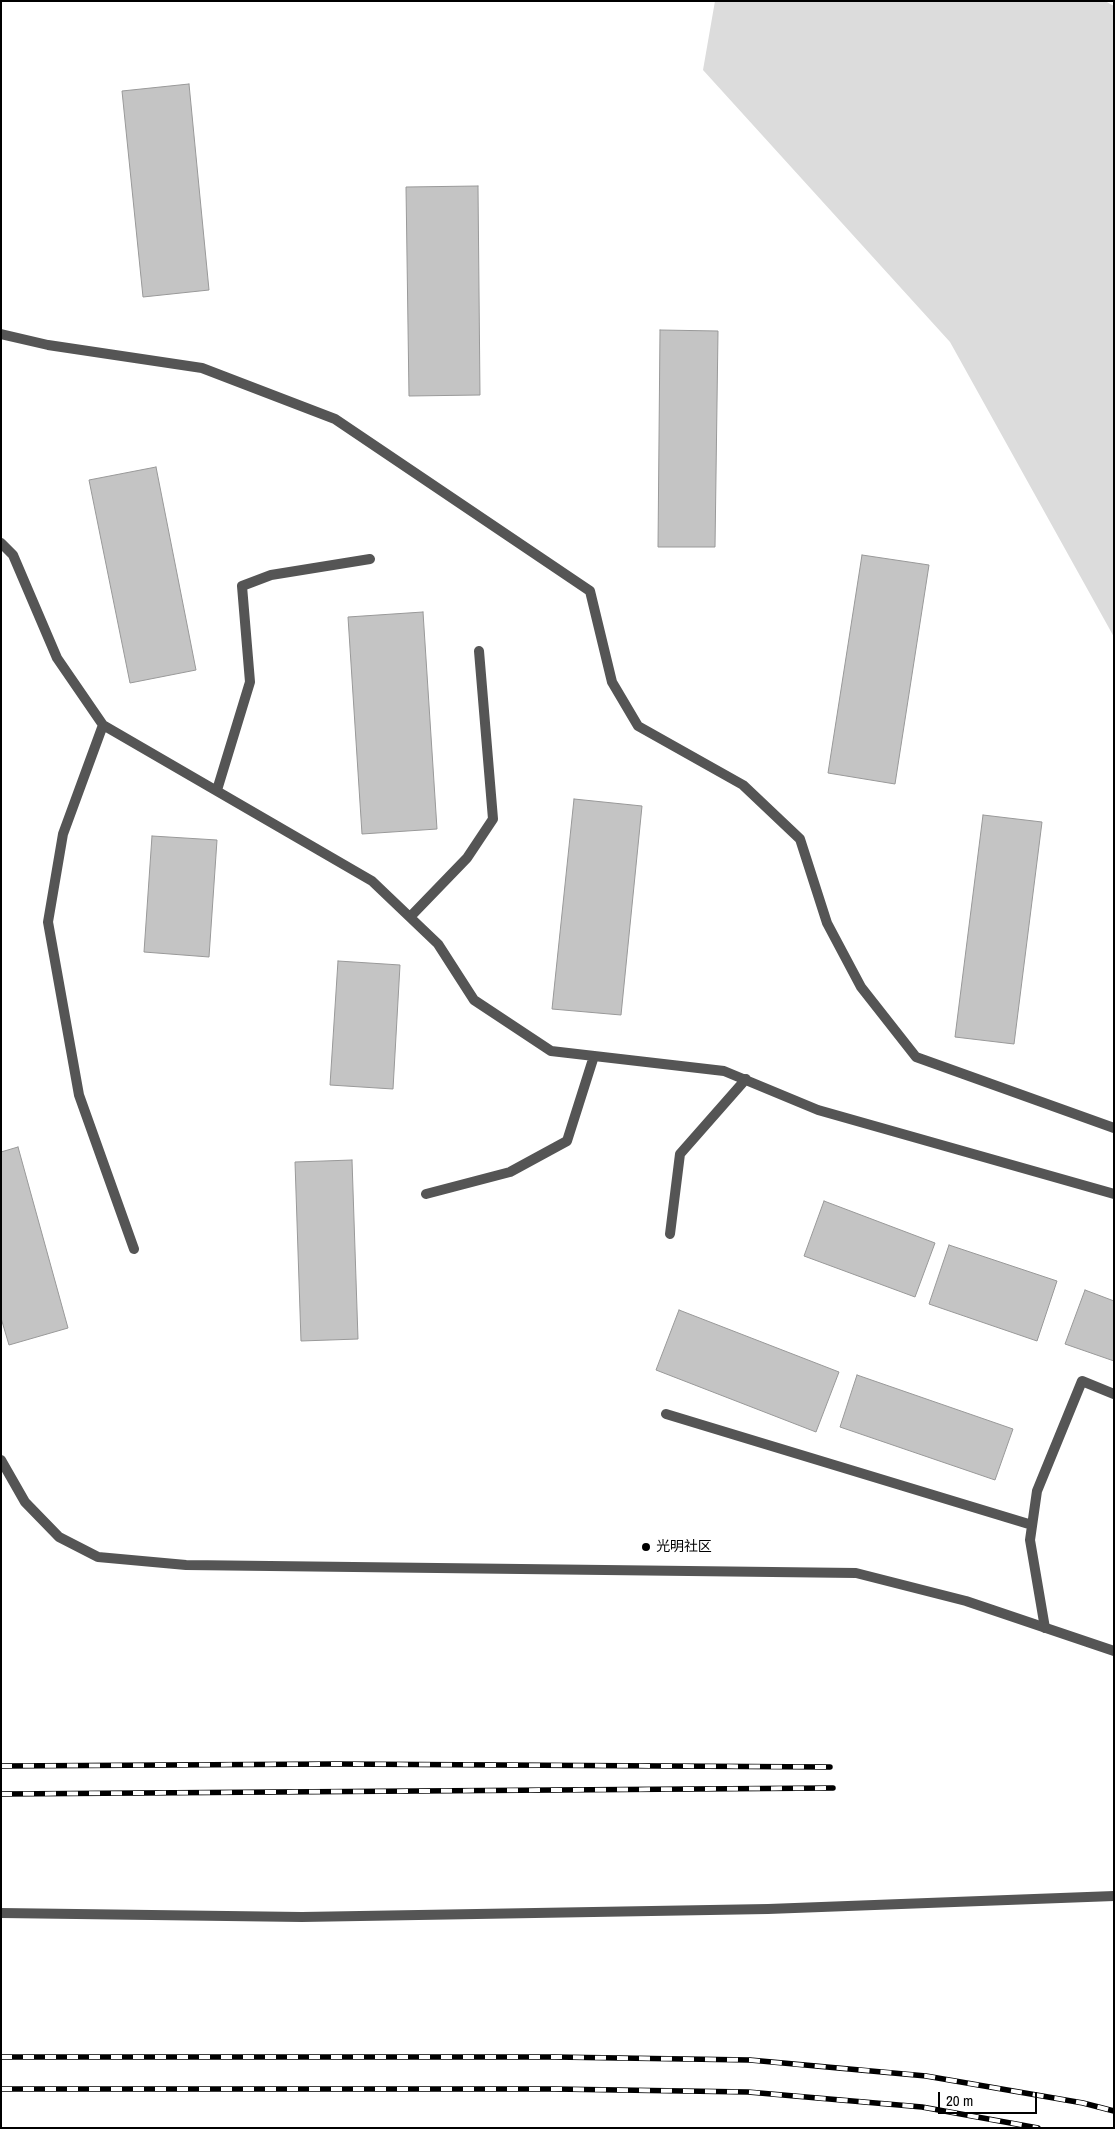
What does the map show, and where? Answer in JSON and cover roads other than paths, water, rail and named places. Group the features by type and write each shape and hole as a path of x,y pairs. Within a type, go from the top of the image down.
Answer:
{"street":[{"path":"1,334 48,345 202,368 335,419 590,591 612,682 638,726 743,784 800,838 827,923 861,987 916,1057 1114,1128"},
{"path":"1,543 13,554 57,658 103,725 372,880 438,944 474,1000 551,1051 724,1071 818,1110 1114,1194"},
{"path":"217,790 250,682 242,586 271,575 370,559"},
{"path":"410,917 467,858 493,819 479,652"},
{"path":"103,725 63,834 48,922 79,1095 134,1249"},
{"path":"426,1194 510,1172 567,1141 594,1056"},
{"path":"670,1234 680,1154 746,1080"},
{"path":"1045,1628 1030,1540 1038,1491 1082,1381 1114,1394"},
{"path":"666,1414 1032,1525"},
{"path":"1,1460 25,1502 59,1538 98,1557 186,1565 856,1573 966,1601 1114,1652"},
{"path":"1,1913 312,1917 768,1909 1114,1896"}],"railway":[{"path":"1,1766 336,1764 830,1767"},
{"path":"1,1794 833,1788"},
{"path":"1,2057 554,2057 750,2060 926,2076 1083,2103 1114,2111"},
{"path":"1,2089 554,2089 748,2092 922,2107 1038,2128"}],"place":[{"name":"光明社区","path":"646,1547"}]}
